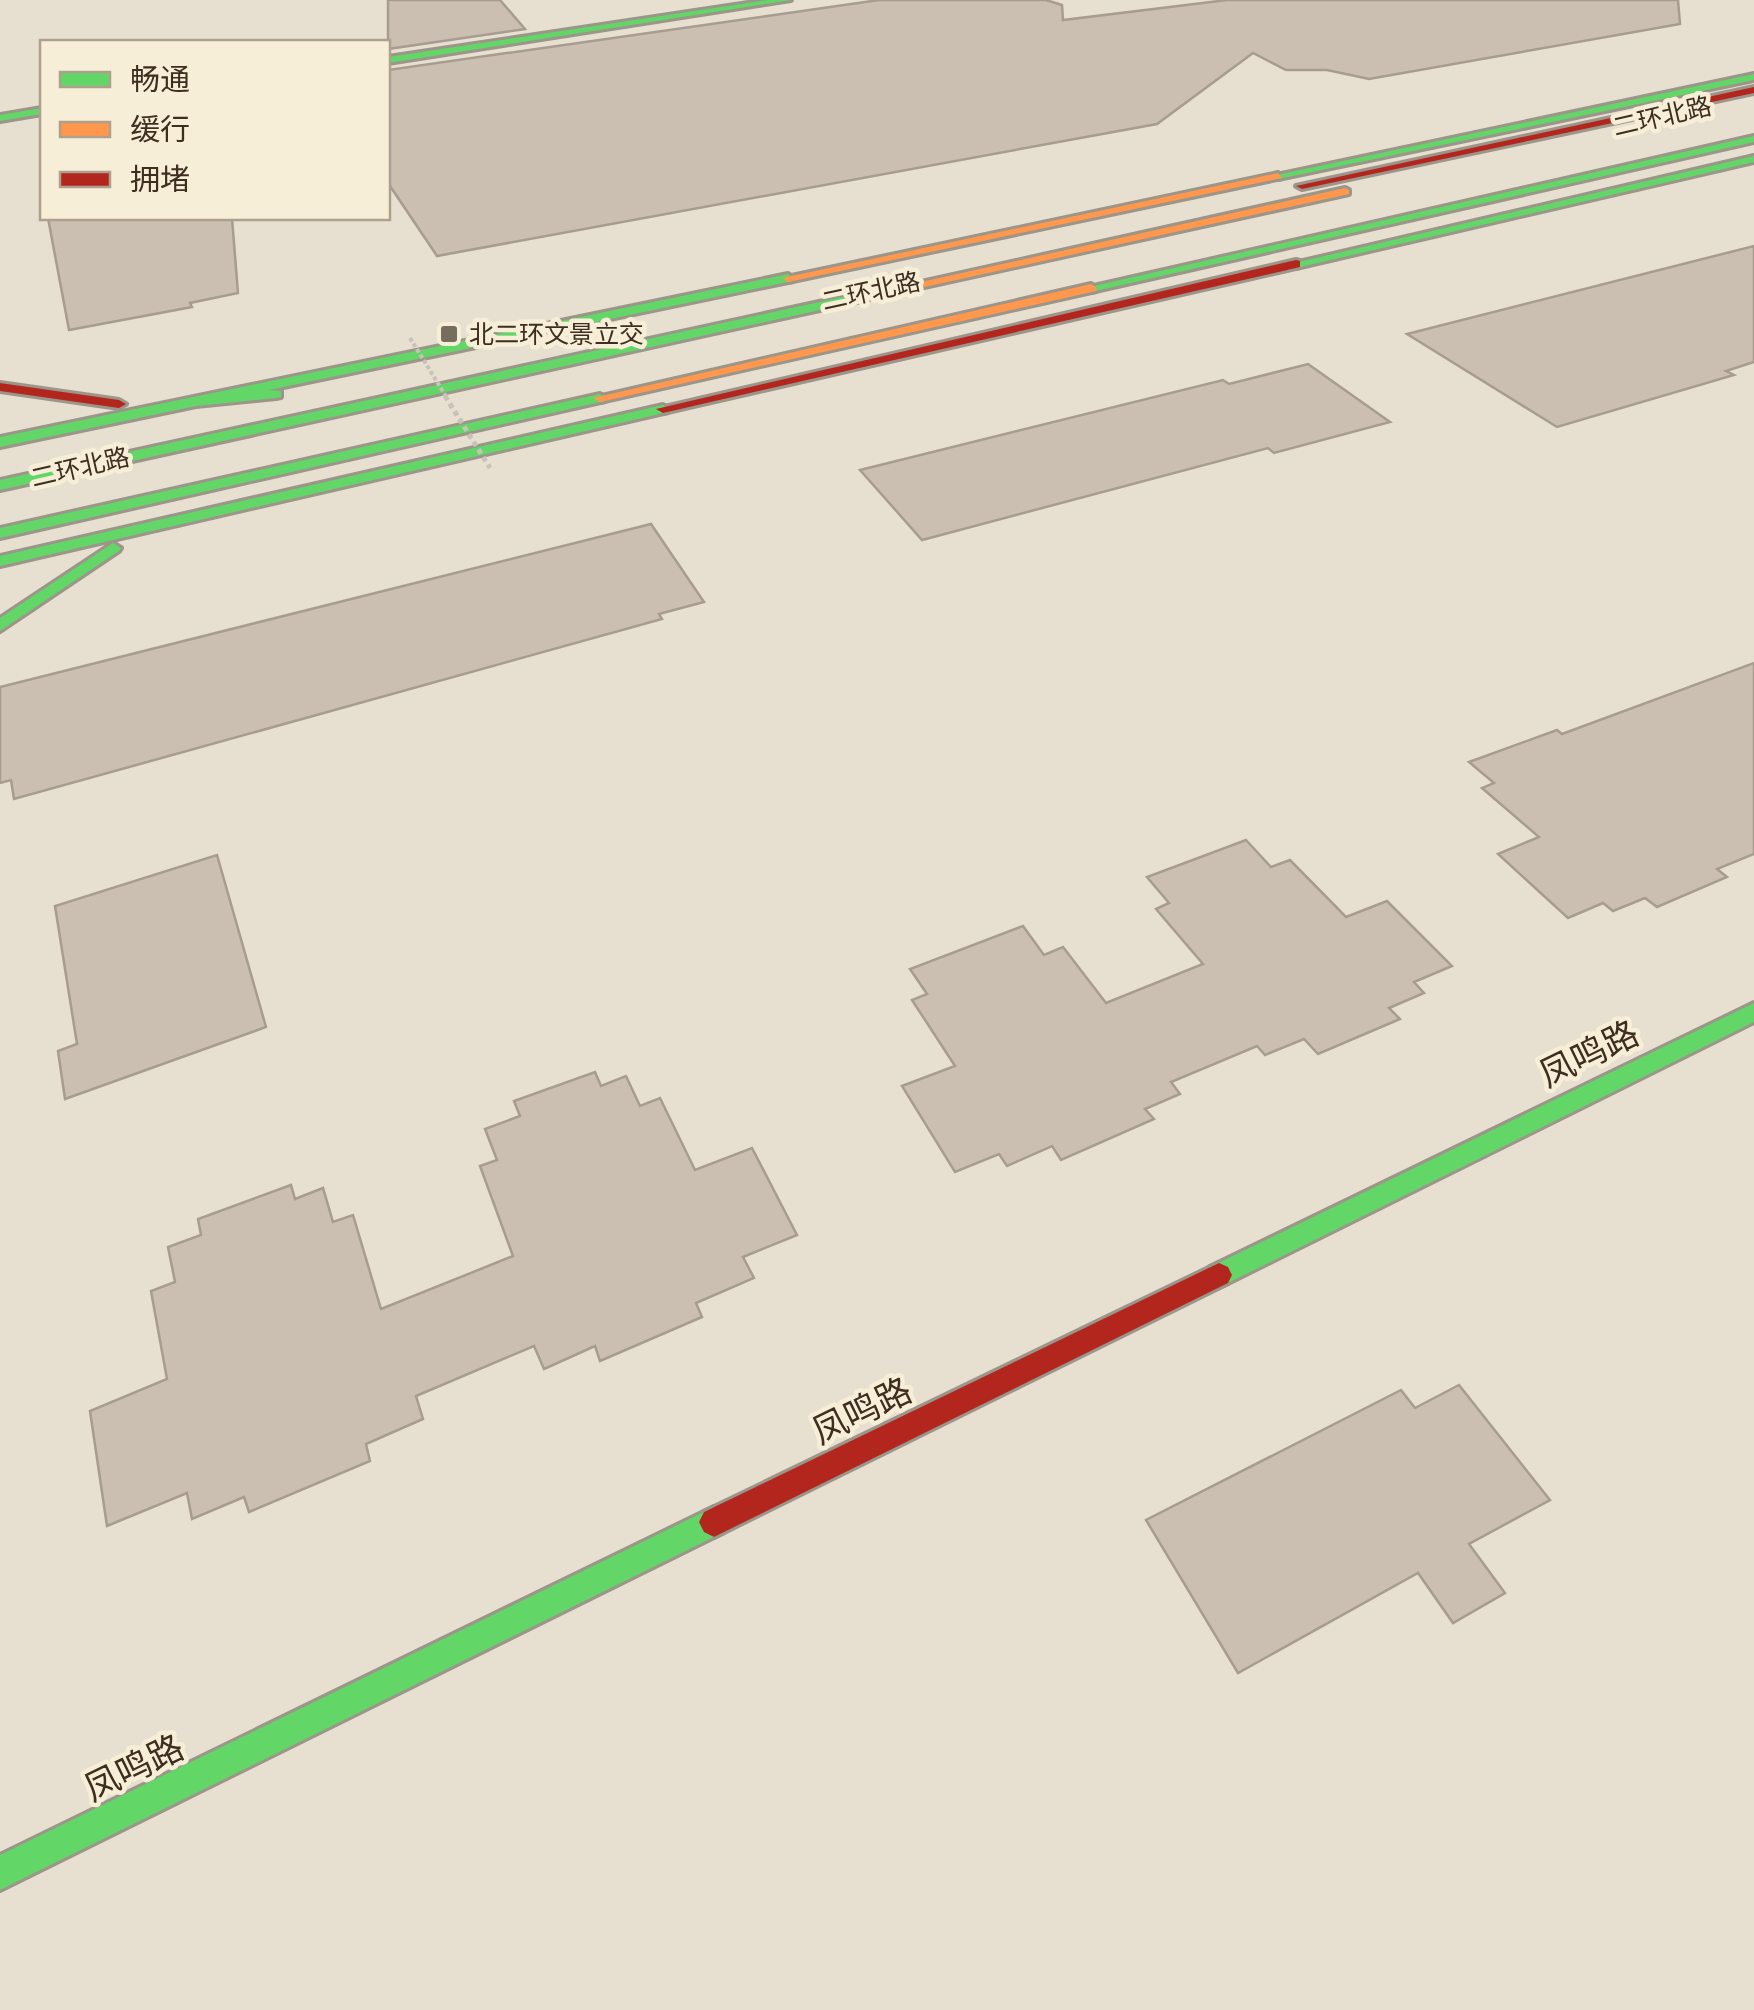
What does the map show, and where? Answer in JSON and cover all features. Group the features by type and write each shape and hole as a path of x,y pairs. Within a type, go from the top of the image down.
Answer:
{"main road":[{"path":"390,60 786,0"},
{"path":"589,5 628,24"},
{"path":"589,5 599,28"},
{"path":"0,442 1754,77"},
{"path":"1713,113 1754,93"},
{"path":"0,464 1754,93"},
{"name":"二环北路","path":"0,485 1754,104"},
{"path":"0,118 40,111"},
{"path":"0,533 1672,158 1749,130"},
{"name":"二环北路","path":"0,513 1479,185 1749,130"},
{"path":"0,562 1754,159"},
{"path":"1479,185 1598,174"},
{"path":"1096,230 1278,207"},
{"path":"0,387 112,404 187,402 364,387"},
{"path":"0,626 103,553 180,519 410,441"},
{"name":"凤鸣路","path":"0,1873 1754,1012"}],"path":[{"path":"410,338 490,468"}],"building":[{"path":"388,0 500,0 525,29 390,49"},
{"path":"879,0 1046,0 1062,5 1063,20 1227,0 1678,0 1680,24 1369,79 1327,70 1286,70 1253,53 1157,124 437,256 390,186 390,70"},
{"path":"48,220 232,220 238,293 190,303 192,307 69,330"},
{"path":"1754,246 1754,362 1726,371 1734,375 1557,427 1407,334"},
{"path":"1308,364 1390,422 1274,453 1268,448 922,540 860,470 1223,380 1229,384"},
{"path":"651,524 704,602 659,614 662,619 14,799 11,780 0,783 0,687"},
{"path":"1754,663 1754,854 1717,869 1727,877 1657,907 1645,898 1613,911 1603,903 1568,918 1498,854 1539,837 1482,788 1494,783 1469,762 1557,730 1562,734"},
{"path":"1246,840 1271,867 1290,860 1346,917 1387,901 1452,966 1414,982 1424,993 1389,1008 1400,1019 1318,1054 1304,1039 1265,1055 1257,1046 1171,1082 1180,1094 1145,1109 1154,1119 1061,1160 1052,1146 1007,1166 999,1154 955,1172 902,1086 955,1066 912,1000 927,994 910,969 1023,926 1044,955 1063,947 1106,1003 1203,964 1156,909 1169,903 1147,877"},
{"path":"217,855 266,1027 65,1099 58,1051 77,1044 55,906"},
{"path":"595,1072 601,1086 626,1076 640,1106 660,1098 695,1170 752,1148 797,1235 743,1257 754,1278 696,1303 702,1317 600,1361 595,1346 544,1369 534,1346 416,1396 423,1419 366,1444 370,1461 249,1512 244,1497 192,1519 187,1493 107,1526 90,1411 167,1379 151,1291 175,1282 168,1247 201,1235 198,1219 291,1185 295,1199 323,1188 333,1222 353,1215 381,1309 513,1256 480,1166 497,1160 485,1129 520,1116 514,1101"},
{"path":"1459,1385 1550,1500 1469,1544 1505,1593 1453,1623 1418,1573 1238,1673 1146,1520 1401,1390 1415,1408"}],"traffic: fast":[{"path":"390,60 786,0"},
{"path":"1278,176 1754,77"},
{"path":"0,118 40,111"},
{"path":"1091,288 1754,139"},
{"path":"1296,264 1754,159"},
{"path":"0,442 788,278"},
{"path":"0,485 856,298"},
{"path":"187,402 276,394"},
{"path":"0,533 600,398"},
{"path":"0,561 663,409"},
{"path":"0,626 113,548"},
{"path":"1219,1275 1754,1012"},
{"path":"0,1873 714,1522"}],"traffic: slow":[{"path":"788,278 1278,176"},
{"path":"856,298 1345,192"},
{"path":"600,398 1091,288"}],"traffic: jam":[{"path":"1302,186 1754,90"},
{"path":"663,409 1296,264"},
{"path":"0,387 119,404"},
{"path":"714,1522 1219,1275"}],"place":[{"name":"北二环文景立交","path":"449,334"}]}
